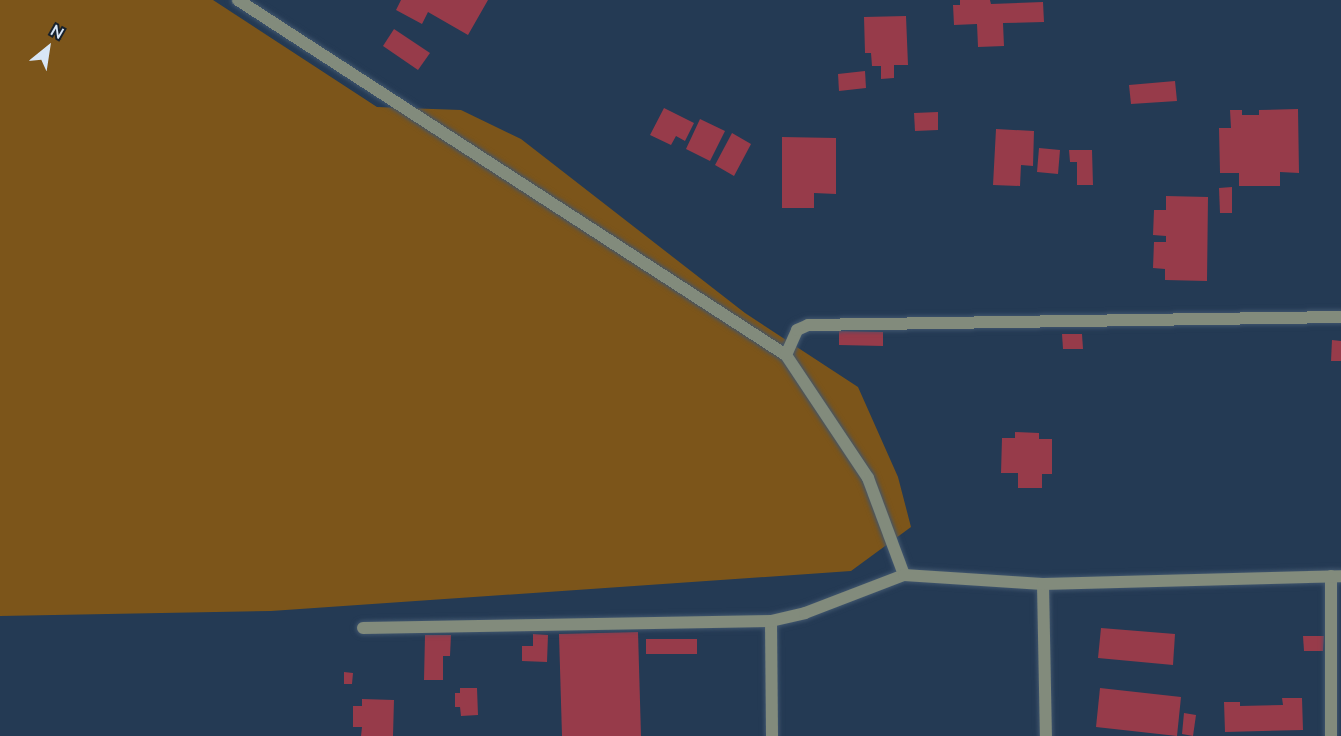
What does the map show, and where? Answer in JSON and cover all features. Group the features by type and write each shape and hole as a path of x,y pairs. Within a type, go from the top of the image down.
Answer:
{"street":[{"path":"238,0 786,355 868,478 904,575"},
{"path":"786,355 797,330 808,325 1341,317"},
{"path":"363,628 771,621 805,613 904,575 1043,584 1336,576 1331,736"},
{"path":"1043,584 1046,736"},
{"path":"771,621 772,736"}],"shaded area":[{"path":"0,0 213,0 377,107 461,110 521,139 745,313 858,387 898,477 911,527 851,571 271,611 0,616"}],"building":[{"path":"401,0 488,0 468,35 428,12 422,24 396,10"},
{"path":"960,0 990,0 991,4 1043,2 1044,22 1003,23 1004,46 978,47 977,24 954,25 953,5 960,5"},
{"path":"906,16 908,65 894,65 894,78 881,79 881,66 872,66 871,53 865,53 864,17"},
{"path":"394,29 430,53 418,70 383,46"},
{"path":"865,71 866,88 839,91 838,74"},
{"path":"1175,81 1177,101 1131,104 1129,85"},
{"path":"664,108 694,123 685,141 676,136 671,145 650,135"},
{"path":"1298,109 1299,173 1280,172 1280,186 1239,186 1239,173 1220,173 1219,128 1231,128 1230,110 1242,110 1242,115 1259,115 1259,110"},
{"path":"938,112 938,130 915,131 914,113"},
{"path":"700,119 725,131 710,161 686,149"},
{"path":"996,129 1034,131 1033,166 1021,165 1020,186 993,185"},
{"path":"732,133 751,144 734,176 715,165"},
{"path":"782,137 836,138 836,194 814,193 814,208 782,208"},
{"path":"1039,148 1060,150 1058,174 1037,172"},
{"path":"1069,150 1092,150 1093,185 1077,185 1077,162 1070,162"},
{"path":"1232,187 1232,213 1220,213 1219,188"},
{"path":"1166,196 1208,197 1207,281 1165,280 1165,269 1153,268 1154,242 1166,242 1166,236 1153,235 1154,210 1166,210"},
{"path":"839,331 883,332 883,346 839,345"},
{"path":"1062,334 1082,334 1083,349 1063,349"},
{"path":"1332,340 1341,341 1341,361 1331,361"},
{"path":"1015,432 1039,433 1039,439 1052,439 1052,474 1042,474 1042,488 1018,488 1018,473 1001,473 1002,438 1015,438"},
{"path":"1101,628 1175,634 1173,665 1098,658"},
{"path":"638,632 641,736 562,736 559,634"},
{"path":"533,634 548,635 547,662 522,661 522,646 533,646"},
{"path":"425,635 451,635 450,656 443,656 443,680 424,680"},
{"path":"1303,636 1324,636 1323,651 1304,651"},
{"path":"646,639 697,639 697,654 646,654"},
{"path":"344,672 353,673 352,684 344,684"},
{"path":"460,688 477,688 478,715 461,716 460,707 455,707 455,693 460,693"},
{"path":"1100,688 1181,697 1177,736 1096,727"},
{"path":"1282,698 1302,698 1303,730 1225,732 1224,702 1240,702 1240,706 1283,705"},
{"path":"362,699 394,700 393,736 361,736 362,727 353,727 353,706 362,706"},
{"path":"1184,713 1196,715 1193,736 1182,734"}]}
